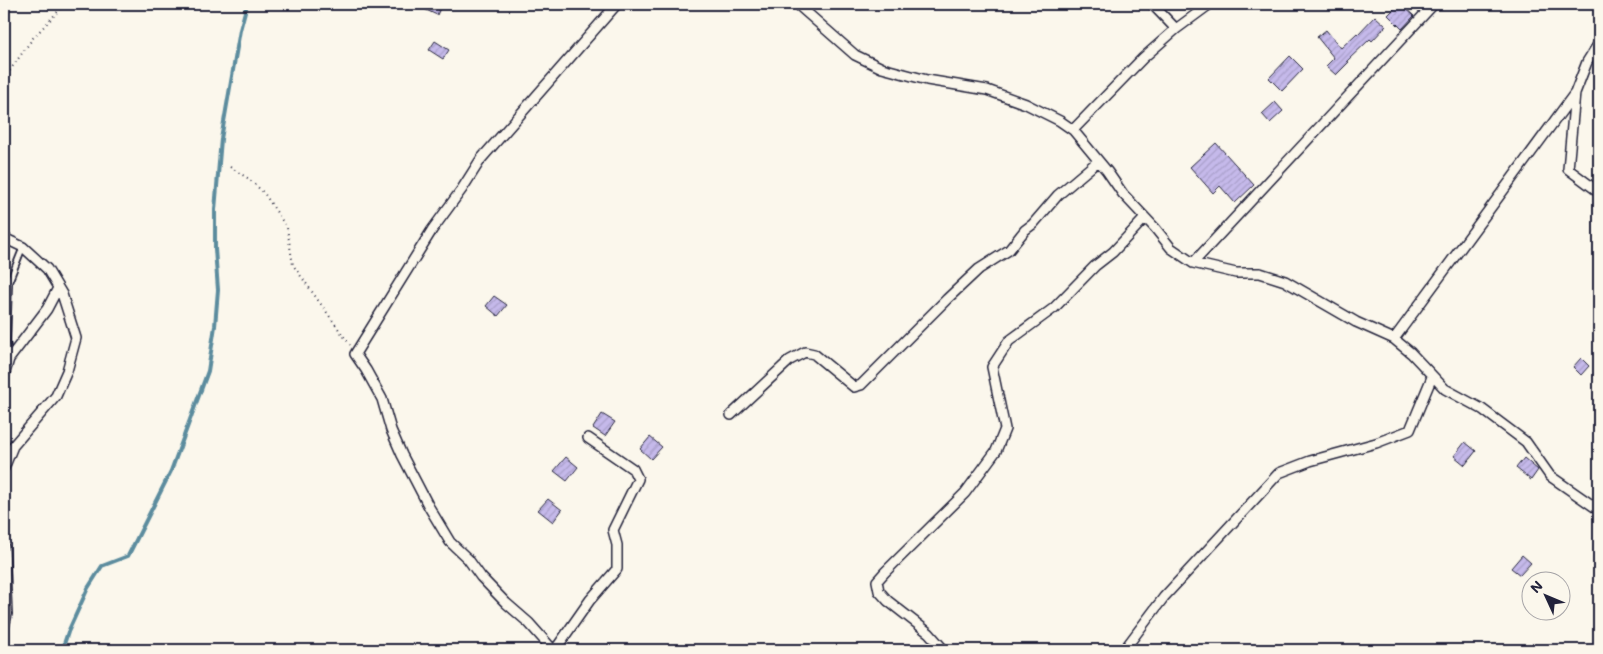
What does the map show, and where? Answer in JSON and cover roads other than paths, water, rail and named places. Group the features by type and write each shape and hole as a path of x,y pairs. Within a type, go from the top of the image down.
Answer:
{"street":[{"path":"588,438 633,469 638,479 613,530 617,545 617,569 590,600 554,650 529,623 506,604 468,559 450,542 429,507 402,454 391,430 382,399 355,354 432,230 481,159 617,4"},
{"path":"797,4 854,55 882,68 927,80 987,90 1026,104 1060,120 1073,130 1123,194 1156,228 1172,248 1194,263 1236,273 1260,273 1286,282 1356,322 1394,339 1411,353 1444,389 1482,409 1526,442 1550,476 1599,510"},
{"path":"1152,4 1176,29"},
{"path":"1073,130 1143,58 1176,29 1210,4"},
{"path":"1194,263 1434,4"},
{"path":"1394,339 1575,92 1587,62 1599,43"},
{"path":"1575,92 1568,169 1599,192"},
{"path":"731,415 790,360 805,352 814,354 854,387 861,385 947,299 979,269 1009,250 1058,195 1098,162"},
{"path":"944,650 929,633 888,601 879,591 877,581 965,493 996,451 1005,429 992,367 1009,341 1054,308 1095,266 1113,252 1145,218"},
{"path":"4,238 23,248 47,268 62,294 76,338 67,371 56,396 13,446 4,468"},
{"path":"4,376 9,359 47,309 58,288"},
{"path":"1124,650 1164,598 1279,473 1310,461 1376,443 1410,430 1432,377"},
{"path":"4,547 4,581 7,614 4,627"}],"lane":[{"path":"9,359 7,341 9,282 23,248"}],"waterway":[{"path":"62,650 88,588 102,566 128,556 171,471 208,371 218,290 215,210 221,139 240,30 247,4"}]}
